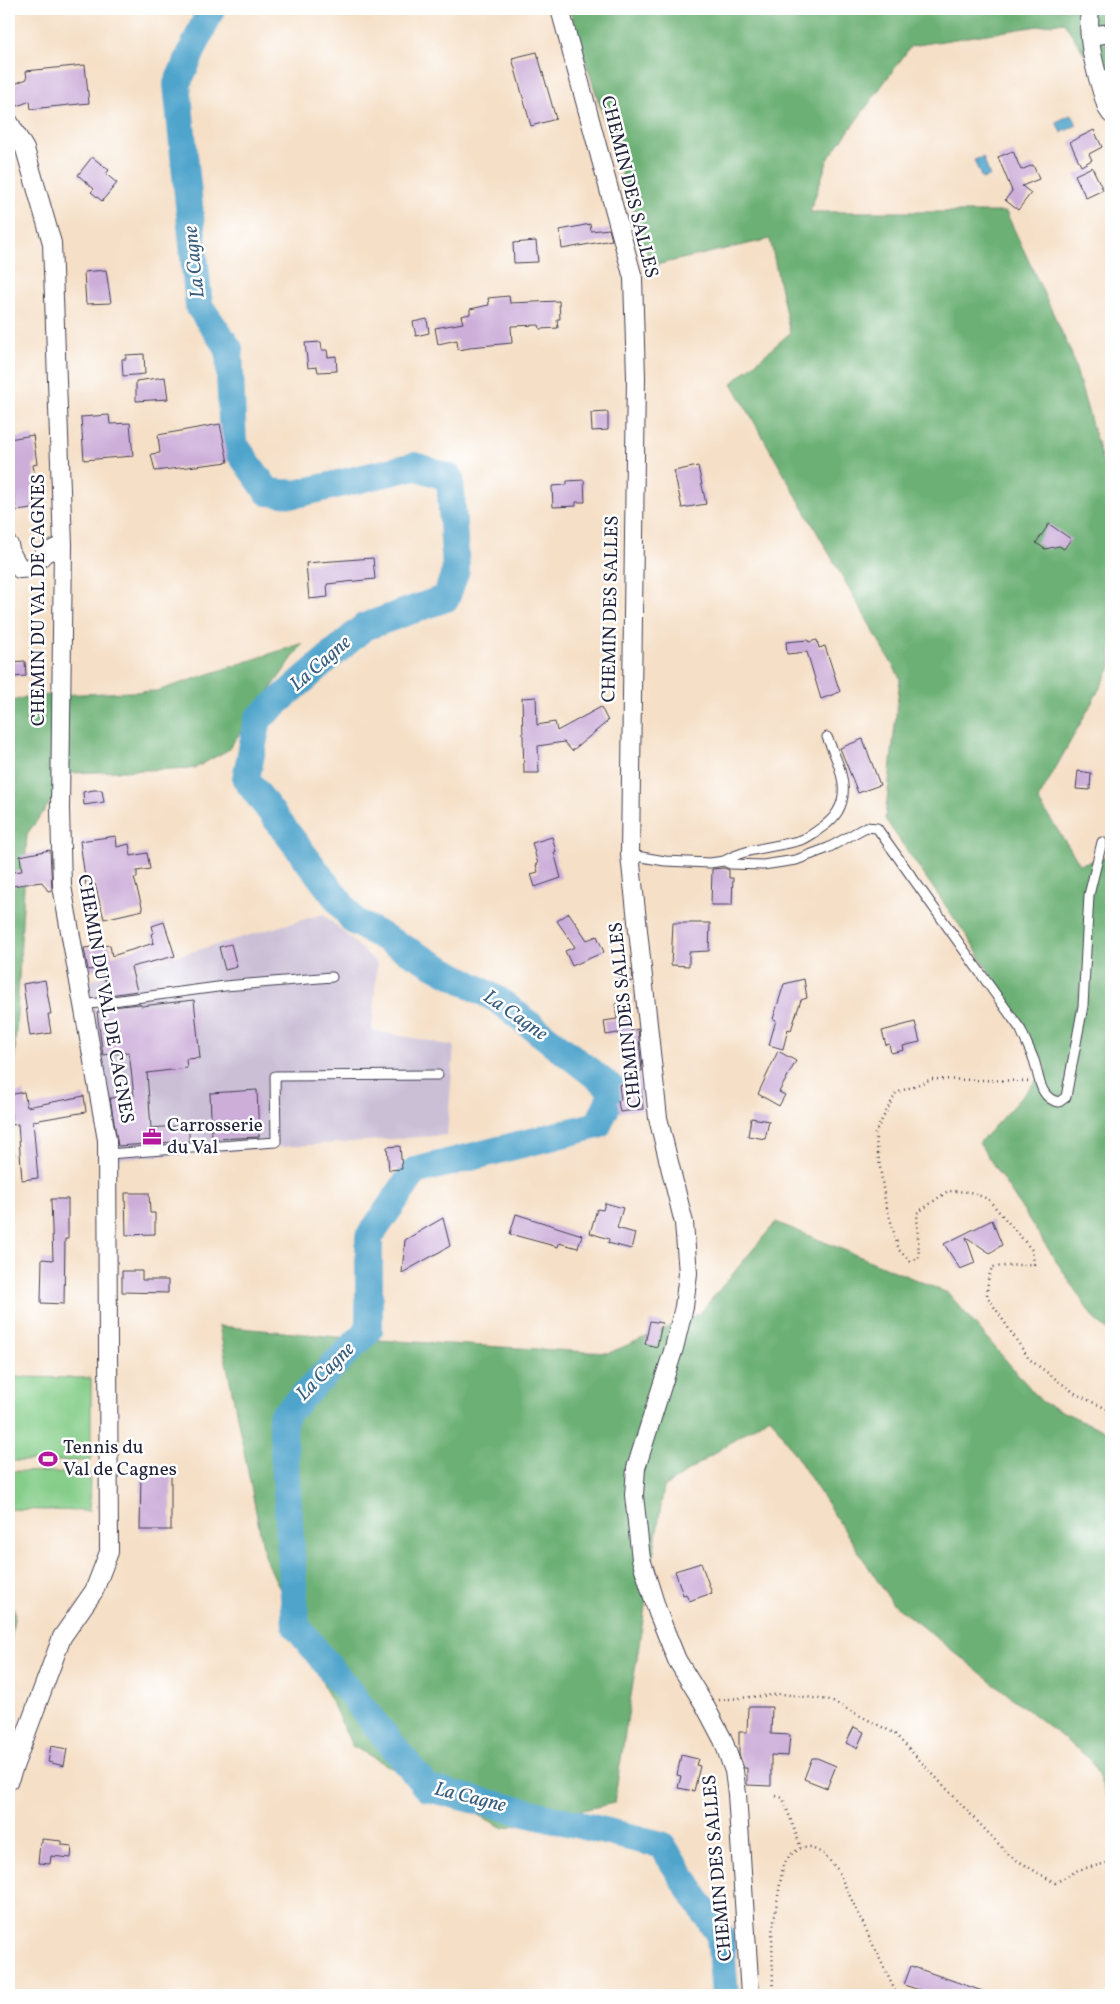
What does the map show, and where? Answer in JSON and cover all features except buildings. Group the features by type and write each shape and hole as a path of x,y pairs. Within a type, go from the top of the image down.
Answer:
{"street":[{"name":"CHEMIN DES SALLES","path":"560,9 633,278 636,377 630,855 658,1118 684,1223 688,1273 684,1307 674,1348 636,1468 634,1495 641,1559 658,1612 677,1660 723,1740 734,1771 750,1995"},
{"path":"1090,9 1088,26 1094,66 1107,108 1111,114"},
{"path":"1090,36 1111,33"},
{"name":"CHEMIN DU VAL DE CAGNES","path":"9,122 25,149 52,242 63,545 60,809 62,886 107,1140 109,1552 94,1591 62,1637 9,1780"},
{"path":"9,546 11,554 20,569 31,568 45,553 63,545"}],"lane":[{"path":"630,855 665,861 710,863 724,861 737,854 803,840 829,823 841,804 844,793 842,771 827,737"},
{"path":"724,861 732,864 763,866 796,860 828,848 866,827 877,828 1021,1030 1034,1060 1039,1081 1046,1096 1052,1101 1059,1102 1066,1097 1083,1006 1088,895 1102,842"},
{"path":"83,1006 225,986 332,977"},
{"path":"107,1154 276,1142 275,1076 438,1075"}],"path":[{"path":"1039,1081 932,1079 896,1093 875,1133 886,1201 899,1250 910,1261 919,1258 918,1213 948,1191 970,1192 988,1199 1032,1250 1034,1264 992,1267 988,1280 987,1296 1029,1359 1076,1394 1111,1411"},
{"path":"704,1704 724,1698 782,1694 828,1700 894,1733 1010,1856 1055,1884 1078,1870 1111,1862"},
{"path":"776,1796 783,1798 801,1848"},
{"path":"771,1995 773,1989 772,1932 783,1866 790,1855 801,1848 810,1847 824,1854 837,1869 897,1995"}],"shaded area":[{"path":"323,914 377,963 372,1030 454,1046 447,1135 116,1159 89,981"}],"green space":[{"path":"569,9 1111,9 1111,96 1064,22 911,46 828,159 810,212 1006,212 1071,352 1111,491 1111,668 1038,800 1080,864 1111,856 1111,1333 1094,1319 979,1143 1047,1069 973,945 885,819 900,678 732,383 790,333 770,239 651,266"},
{"path":"303,643 228,750 195,768 72,773 27,834 9,1156 9,702 29,696 157,691"},
{"path":"776,1222 948,1293 1042,1402 1111,1434 1111,1805 1091,1760 892,1603 770,1416 664,1487 614,1803 503,1828 352,1746 265,1557 219,1326 360,1339 609,1353 699,1314"},
{"path":"9,1377 91,1378 91,1461 9,1461"},
{"path":"9,1471 90,1473 89,1511 9,1509"},
{"path":"9,1597 15,1612 9,1653"}],"water":[{"path":"1072,114 1077,125 1061,133 1056,122"},
{"path":"983,157 990,176 982,179 974,160"}],"waterway":[{"name":"La Cagne","path":"211,9 177,84 199,306 229,349 233,443 268,492 296,494 415,466 450,478 456,570 446,598 364,627 258,719 246,779 354,921 498,1000 614,1090 598,1125 415,1171 369,1237 369,1330 282,1417 296,1626 427,1788 662,1845 720,1936 725,1995"}],"place":[{"name":"Carrosserie du Val","path":"152,1137"},
{"name":"Tennis du Val de Cagnes","path":"48,1459"}]}
